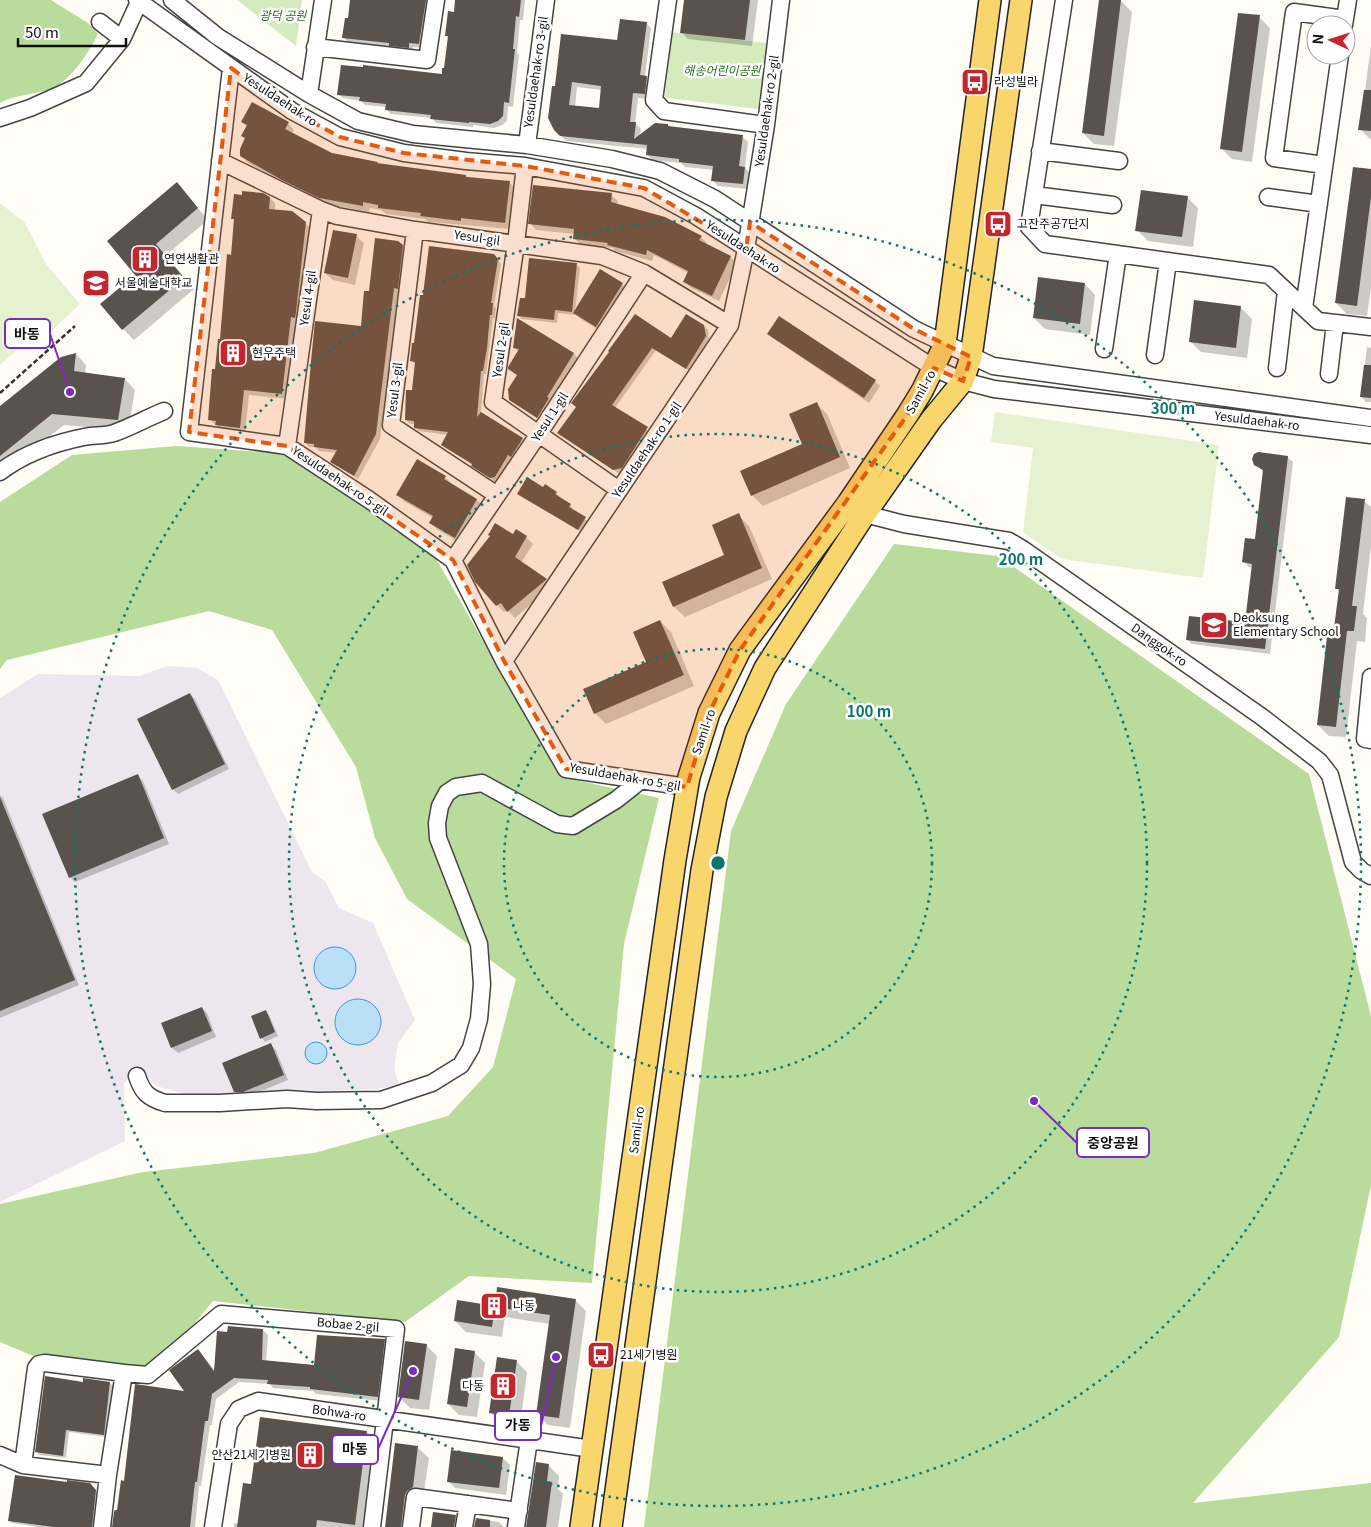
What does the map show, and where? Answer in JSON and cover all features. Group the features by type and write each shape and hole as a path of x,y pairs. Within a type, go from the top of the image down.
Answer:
{"main road":[{"name":"Samil-ro","path":"581,1527 674,860 689,777 709,713 740,650 848,503 908,414 945,344 990,0"},
{"name":"Samil-ro","path":"611,1527 702,870 716,797 736,731 766,668 865,514 931,420 963,381 971,357 1021,0"}],"street":[{"name":"Yesuldaehak-ro","path":"172,0 218,37 309,94 358,121 413,134 526,145 612,158 660,170 714,199 914,329 993,366 1371,418"},
{"path":"309,94 323,0"},
{"path":"315,47 427,60 436,0"},
{"name":"Yesuldaehak-ro 3-gil","path":"526,145 546,0"},
{"name":"Yesuldaehak-ro 2-gil","path":"668,0 654,100 664,111 766,125"},
{"name":"Yesuldaehak-ro 2-gil","path":"750,222 766,125 781,0"},
{"path":"1064,0 1029,227 1045,244 1269,275 1318,321 1371,328"},
{"path":"1346,15 1348,0"},
{"name":"Yesuldaehak-ro","path":"138,1 292,111 340,137 404,153 525,166 644,188 696,216 934,368 963,381 994,389 1371,435"},
{"path":"0,118 30,108 86,84 122,39 138,1"},
{"path":"1309,15 1294,12 1274,158 1324,166"},
{"path":"100,22 122,39"},
{"path":"1304,308 1339,65"},
{"name":"Yesuldaehak-ro 5-gil","path":"231,68 189,432 287,446 368,498 453,560 504,661 566,768 687,788"},
{"path":"1040,151 1119,161"},
{"name":"Yesul-gil","path":"220,161 337,216 415,230 602,256 644,273 730,325"},
{"path":"516,244 525,166"},
{"path":"1034,196 1113,205"},
{"path":"1268,197 1319,204"},
{"name":"Yesul 4-gil","path":"287,446 321,210"},
{"name":"Yesuldaehak-ro 1-gil","path":"504,661 730,325 750,222"},
{"name":"Yesul 3-gil","path":"415,230 391,425 497,495"},
{"name":"Yesul 2-gil","path":"516,244 493,402 538,435"},
{"path":"1104,349 1118,254"},
{"path":"1156,355 1168,261"},
{"name":"Yesul 1-gil","path":"453,560 538,435 644,273"},
{"path":"1277,368 1286,291"},
{"path":"1329,374 1335,323"},
{"path":"0,472 20,458 62,441 113,433 164,412"},
{"path":"538,435 620,490"},
{"name":"Danggok-ro","path":"865,514 904,524 1009,541 1262,717 1319,761 1330,775 1353,862 1362,871 1371,876"},
{"path":"1371,677 1365,740 1371,740"},
{"path":"137,1076 142,1090 165,1103 220,1103 287,1099 316,1101 382,1100 432,1083 449,1074 462,1065 471,1048 479,1020 482,984 479,944 438,838 437,823 440,806 447,793 456,787 482,783 557,824 573,826 616,800 640,781"},
{"name":"Bobae 2-gil","path":"23,1465 36,1368 40,1364 45,1363 148,1376 222,1314 396,1329 372,1527"},
{"path":"102,1527 124,1373"},
{"name":"Bohwa-ro","path":"214,1527 229,1424 239,1409 258,1401 592,1449"},
{"path":"411,1527 415,1497 468,1504 518,1519 530,1440"},
{"path":"0,1455 23,1465 108,1475"},
{"path":"464,1527 468,1504"}],"path":[{"path":"0,392 75,326"}],"highlighted area":[{"path":"231,68 292,111 340,137 404,153 525,166 644,188 746,249 750,222 914,329 971,357 963,381 934,368 908,414 740,650 709,713 687,787 566,769 504,661 453,560 287,446 189,432"}],"shaded area":[{"path":"168,666 197,668 218,680 312,872 325,881 339,908 373,923 415,1020 398,1043 394,1068 399,1085 377,1089 219,1096 185,1094 156,1086 138,1069 124,1083 125,1141 0,1202 0,698 38,674 140,676"}],"green space":[{"path":"0,0 51,0 88,23 98,34 90,49 73,72 60,84 53,88 0,103"},
{"name":"광덕 공원","path":"237,0 302,0 296,46"},
{"name":"해송어린이공원","path":"672,32 767,43 760,107 758,109 667,98 665,96"},
{"path":"0,203 25,223 46,264 80,304 32,349 20,347 0,365"},
{"path":"995,412 1219,445 1203,578 1062,559 1023,532 1033,448 991,442"},
{"path":"176,446 291,454 435,557 561,777 659,798 624,944 592,1283 469,1276 405,1322 213,1301 158,1368 33,1356 0,1342 0,1204 143,1172 314,1153 448,1116 493,1067 516,979 407,899 375,838 356,767 272,630 209,611 7,660 0,669 0,502 72,455"},
{"path":"894,544 998,556 1309,774 1371,1016 1371,1185 1339,1337 1193,1503 1371,1483 1371,1527 644,1527 731,831 786,704"}],"water":[{"path":"335,947 350,953 356,968 350,983 335,989 320,983 314,968 320,953"},
{"path":"358,999 371,1003 377,1009 381,1022 377,1035 371,1041 358,1045 345,1041 339,1035 335,1022 339,1009 345,1003"},
{"path":"316,1042 326,1049 327,1053 320,1063 316,1064 306,1057 305,1053 312,1043"}],"building":[{"path":"350,0 426,0 419,44 409,43 409,48 389,46 389,43 342,38 345,18 348,18"},
{"path":"455,0 521,0 519,17 516,16 513,49 515,49 509,103 504,102 503,116 498,121 490,124 430,119 431,115 385,110 386,104 359,101 360,97 337,95 341,65 363,67 363,65 442,74 448,36 445,36 448,11 454,12"},
{"path":"684,0 750,0 745,40 680,33"},
{"path":"1099,0 1121,0 1104,136 1082,133"},
{"path":"1238,13 1260,15 1242,152 1220,149"},
{"path":"620,19 647,22 640,75 647,76 645,94 633,93 630,122 636,122 634,139 655,123 743,135 739,166 745,167 743,184 711,181 713,166 679,162 679,159 646,155 647,145 560,136 554,130 548,118 552,86 555,86 561,34 617,40","holes":["572,82 601,86 599,108 569,105"]},
{"path":"1364,90 1371,90 1371,131 1358,130"},
{"path":"252,102 289,122 285,129 332,153 377,163 466,175 466,177 510,181 505,223 461,218 461,221 420,216 421,213 378,208 378,205 363,202 363,206 319,198 240,156 240,149 245,138 241,136 247,125 241,122"},
{"path":"1353,167 1371,169 1371,197 1357,306 1335,303"},
{"name":"연연생활관","path":"177,182 198,208 156,244 184,278 122,330 100,304 135,275 107,241"},
{"path":"533,185 612,193 611,202 665,217 702,236 699,240 731,256 712,296 683,282 688,271 647,250 646,255 607,245 608,243 573,239 574,229 528,224"},
{"path":"1141,190 1188,196 1182,237 1135,231"},
{"path":"242,191 263,193 270,197 269,209 292,211 306,222 296,312 295,318 291,317 282,394 244,390 240,428 215,425 216,421 208,420 212,369 215,369 218,339 220,339 227,254 231,255 234,219 231,219 234,194 242,195"},
{"path":"333,230 357,234 348,278 324,273"},
{"path":"375,238 398,241 403,245 398,289 394,288 376,434 354,476 330,462 337,450 314,447 314,444 304,443 311,361 315,321 361,326 364,291 369,291"},
{"path":"429,246 494,254 498,259 491,303 493,303 492,315 490,315 487,348 483,371 481,371 477,417 481,412 523,438 511,457 508,455 495,477 490,478 471,466 472,464 441,445 448,432 414,428 414,421 405,420 406,390 412,390 415,362 410,361 412,343 414,343 420,295 423,295"},
{"path":"529,258 577,263 572,312 555,310 554,320 517,316 520,298 525,298"},
{"path":"600,269 623,283 596,327 573,313"},
{"path":"1038,277 1085,283 1080,324 1033,318"},
{"path":"1194,300 1241,306 1236,348 1189,342"},
{"path":"635,314 671,338 686,314 704,325 706,336 686,369 652,348 612,405 648,427 622,468 613,470 557,433 576,407 571,403"},
{"path":"779,316 876,380 864,398 767,334"},
{"path":"517,318 574,353 547,397 549,398 537,418 509,400 508,389 517,375 508,367 519,349 513,348"},
{"path":"76,353 74,371 125,378 118,420 52,414 0,456 0,406 61,357"},
{"path":"1364,365 1371,365 1371,398 1360,397"},
{"path":"817,402 840,457 751,496 740,471 802,444 789,414"},
{"path":"1258,452 1288,456 1265,649 1186,640 1189,616 1245,622 1252,564 1242,562 1245,538 1255,539 1263,470 1254,465 1252,459 1254,454"},
{"path":"417,459 446,476 444,479 477,499 455,538 429,523 433,516 396,495"},
{"path":"527,477 543,487 545,484 557,492 555,494 571,504 569,507 586,517 578,530 517,494"},
{"path":"1346,497 1365,499 1352,606 1357,606 1354,631 1347,631 1336,727 1317,725 1328,627 1334,628 1339,589 1335,589"},
{"path":"739,513 762,568 673,607 662,582 724,555 712,525"},
{"path":"495,523 513,534 516,529 527,536 515,557 547,579 507,612 501,603 496,606 475,582 467,565 490,536 488,535"},
{"path":"660,620 684,675 594,714 583,689 646,662 633,632"},
{"path":"190,693 225,764 172,790 137,719"},
{"path":"138,774 164,838 69,878 42,814"},
{"path":"0,797 75,980 0,1011"},
{"path":"202,1007 212,1031 171,1048 161,1023"},
{"path":"266,1010 275,1032 260,1039 251,1016"},
{"path":"271,1043 284,1075 243,1092 234,1092 222,1063"},
{"path":"497,1287 576,1299 559,1418 536,1415 550,1315 495,1307 492,1327 454,1321 457,1300 495,1306"},
{"path":"228,1326 263,1329 262,1360 314,1365 317,1335 385,1339 378,1397 310,1389 310,1387 267,1384 268,1380 234,1378 212,1394 208,1421 205,1421 190,1527 112,1527 114,1512 117,1510 121,1480 124,1481 135,1384 184,1391 169,1370 198,1349 214,1371 217,1331 227,1332"},
{"path":"405,1341 427,1344 419,1400 398,1397"},
{"path":"455,1348 475,1351 467,1407 447,1404"},
{"name":"다동","path":"497,1357 517,1360 509,1416 489,1413"},
{"path":"45,1376 83,1382 83,1378 110,1382 104,1435 66,1430 63,1456 35,1452"},
{"name":"안산21세기병원","path":"260,1417 367,1431 355,1525 317,1520 316,1527 237,1527 243,1483 251,1484"},
{"path":"395,1443 418,1446 413,1487 405,1495 401,1527 385,1527"},
{"path":"451,1450 503,1457 499,1488 447,1482"},
{"path":"536,1462 549,1464 547,1481 552,1482 546,1527 526,1527"},
{"path":"15,1475 90,1483 96,1490 92,1527 54,1527 8,1521"},
{"path":"433,1512 456,1515 454,1527 431,1527"},
{"path":"476,1518 490,1520 490,1527 474,1527"}],"place":[{"name":"라성빌라","path":"975,82"},
{"name":"고잔주공7단지","path":"998,224"},
{"name":"연연생활관","path":"145,259"},
{"name":"서울예술대학교","path":"96,283"},
{"name":"현우주택","path":"233,353"},
{"name":"바동","path":"70,392"},
{"name":"Deoksung Elementary School","path":"1214,625"},
{"name":"중앙공원","path":"1034,1101"},
{"name":"나동","path":"494,1306"},
{"name":"21세기병원","path":"601,1355"},
{"name":"가동","path":"556,1357"},
{"name":"마동","path":"413,1371"},
{"name":"다동","path":"503,1386"},
{"name":"안산21세기병원","path":"310,1455"}]}
